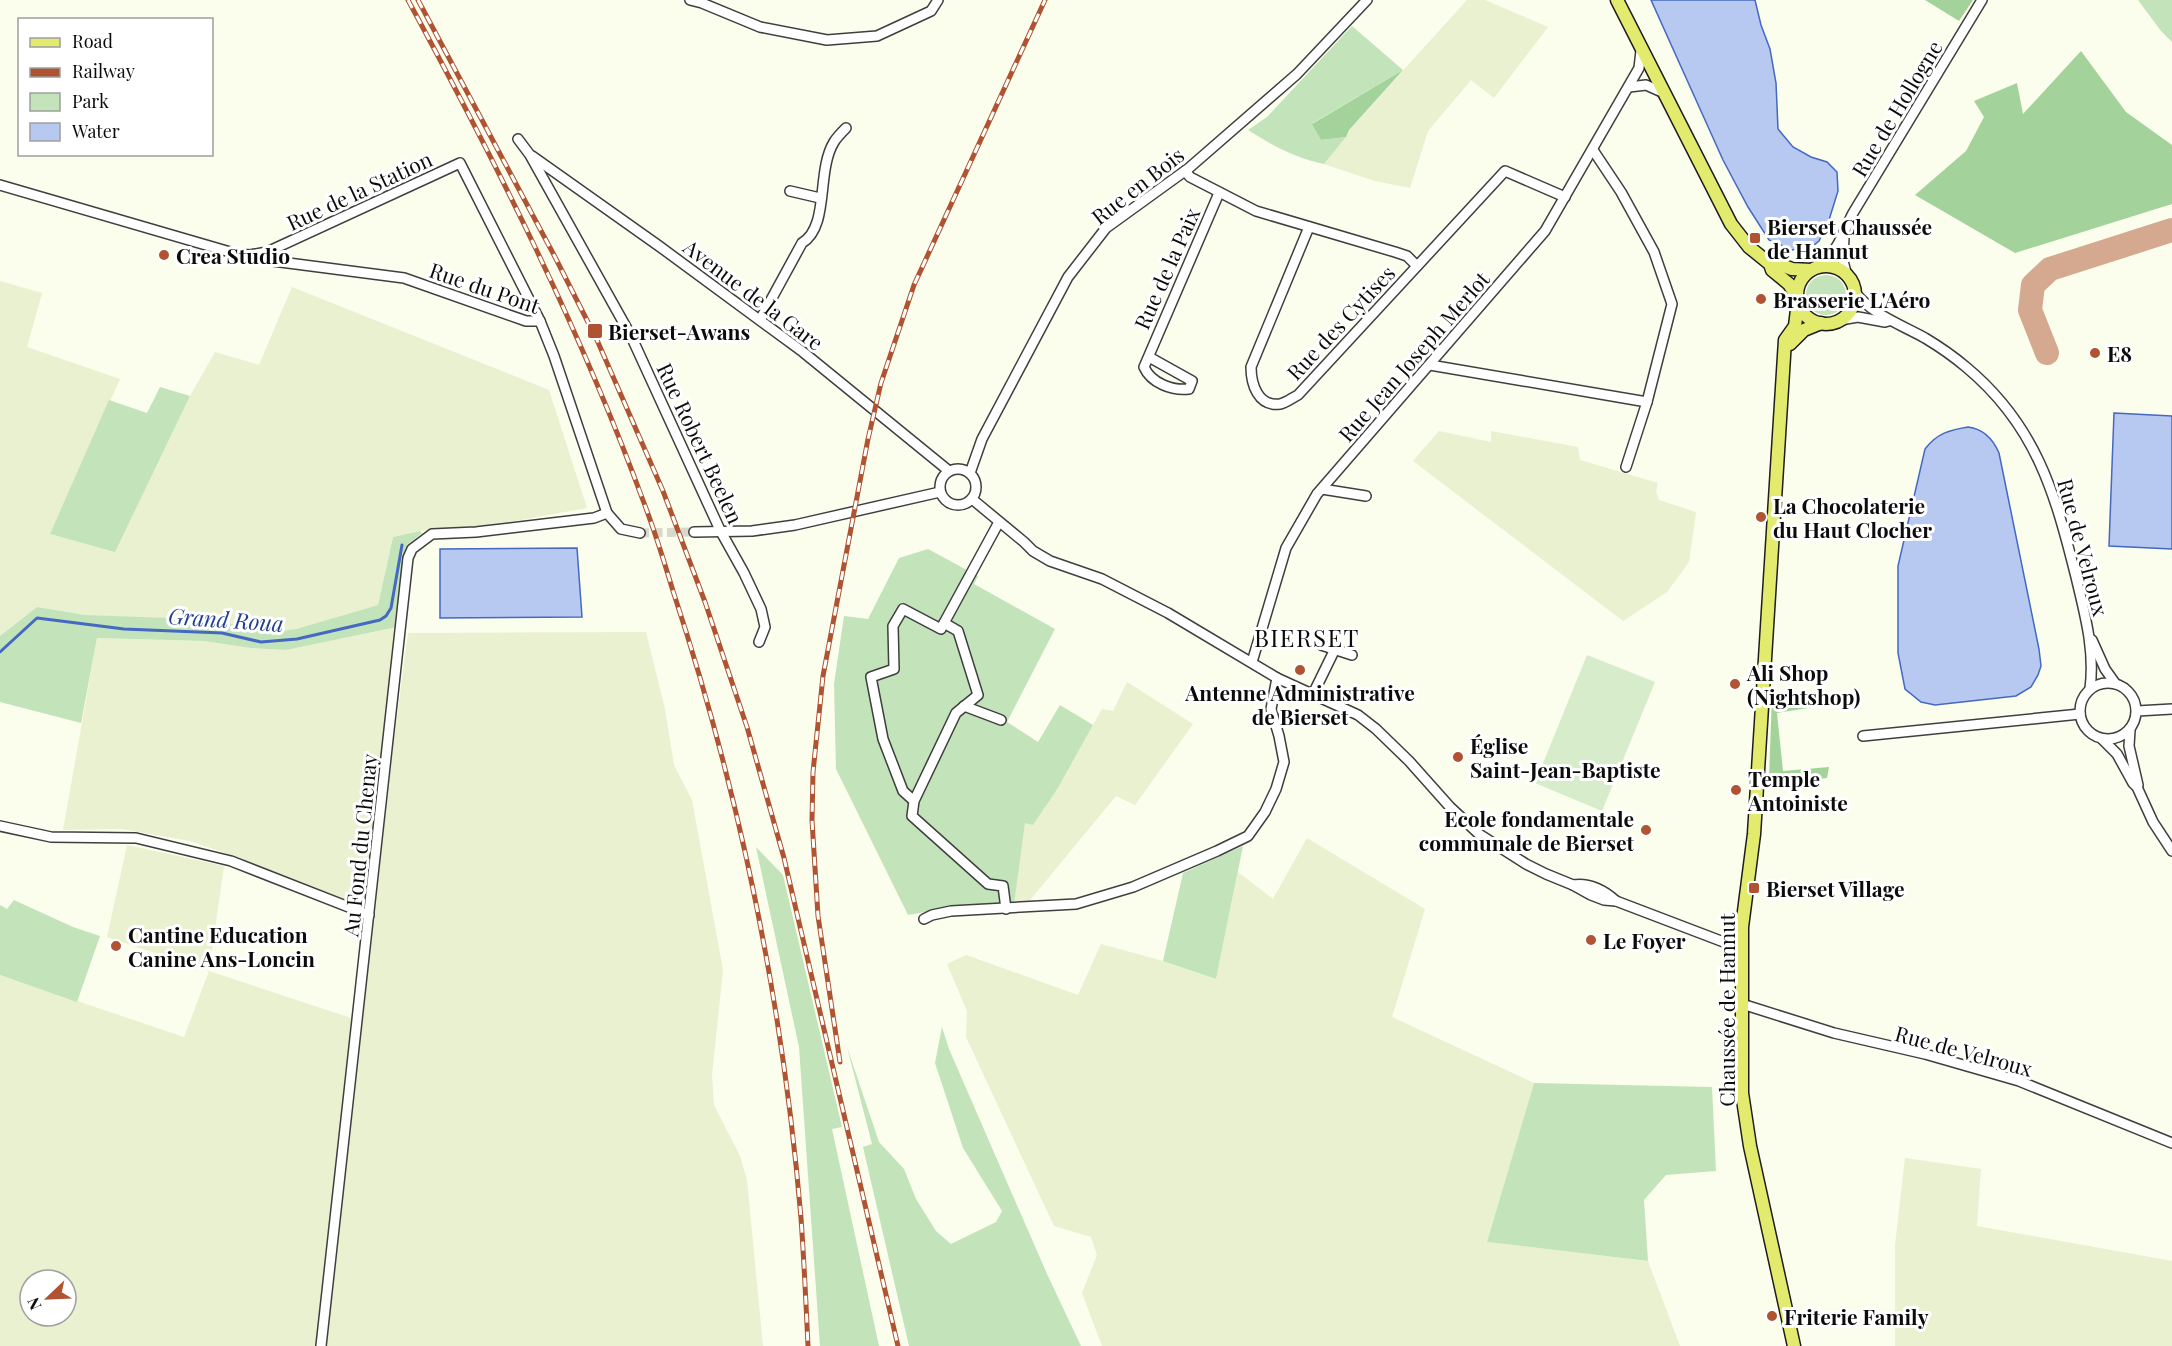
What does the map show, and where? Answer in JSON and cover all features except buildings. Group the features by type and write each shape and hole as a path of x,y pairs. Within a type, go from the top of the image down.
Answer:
{"main road":[{"path":"1617,0 1731,224 1749,247 1785,280 1806,316 1827,324 1840,320 1852,308 1854,291 1847,276 1833,267 1792,269 1773,262 1770,264"},
{"path":"1797,299 1800,281 1815,268"},
{"name":"Chaussée de Hannut","path":"1794,1346 1752,1155 1742,1093 1742,927 1754,834 1785,340 1796,321 1797,299"},
{"path":"1786,346 1804,330 1821,323"}],"street":[{"path":"690,0 760,27 827,40 877,36 931,11 938,0"},
{"name":"Rue en Bois","path":"970,473 982,439 1068,277 1106,228 1185,171 1297,74 1367,0"},
{"name":"Rue de Hollogne","path":"1815,268 1831,257 1844,236 1853,213 1982,0"},
{"name":"Rue Jean Joseph Merlot","path":"1252,662 1286,548 1322,489 1545,231 1639,68 1641,48"},
{"path":"1629,87 1646,85 1664,93"},
{"path":"760,320 802,243 815,230 827,157 834,141 846,128"},
{"name":"Rue Robert Beelen","path":"518,139 530,155 631,336 720,530 761,609 765,627 759,642"},
{"path":"1593,150 1621,192 1654,252 1672,304 1647,402 1626,467"},
{"name":"Avenue de la Gare","path":"530,155 803,352 949,471"},
{"name":"Rue de la Station","path":"0,185 237,254 250,255 267,252 460,164 540,321"},
{"path":"1185,171 1190,177 1256,211 1407,256 1417,266"},
{"name":"Rue des Cytises","path":"1309,226 1251,367 1251,381 1257,395 1270,403 1282,404 1298,395 1505,171 1565,197"},
{"path":"790,191 820,198"},
{"name":"Rue de la Paix","path":"1149,357 1192,381 1189,389 1176,391 1148,376 1144,367 1219,193"},
{"name":"Rue de Hollogne","path":"1844,236 1843,261 1847,276"},
{"name":"Rue du Pont","path":"250,255 265,260 404,278 526,321 540,321 607,513"},
{"name":"Rue de Velroux","path":"1854,291 1862,301 1889,321 1934,344 1966,367 1997,397 2025,434 2040,461 2055,499 2091,638 2105,669 2115,684"},
{"name":"Rue de Velroux","path":"1840,320 1858,317 1889,321"},
{"path":"1430,365 1647,402"},
{"path":"960,469 970,473 975,480 976,488 972,499 961,506 944,499 940,492 940,482 949,471 960,469"},
{"path":"1322,489 1366,496"},
{"path":"694,532 752,531 795,525 940,492"},
{"path":"972,499 1033,551 1050,561 1102,579 1168,613 1277,678 1359,716 1409,761 1450,807 1479,834 1526,864 1591,895 1616,901 1742,949"},
{"path":"607,513 621,530 640,533"},
{"name":"Au Fond du Chenay","path":"321,1346 408,558 412,549 432,534 476,532 582,520 607,513"},
{"path":"914,801 903,791 883,738 872,677 894,669 892,626 903,609 941,629 999,522"},
{"path":"944,623 958,631 978,695 956,713 914,801 912,816 988,884 1003,886 1006,909"},
{"name":"Rue de Velroux","path":"2090,689 2091,638"},
{"path":"1321,645 1352,655"},
{"path":"1314,694 1335,649"},
{"path":"924,919 951,911 1076,904 1133,887 1248,836 1265,812 1276,789 1284,762 1271,709 1277,678"},
{"path":"2102,739 2117,738 2130,730 2134,724 2137,711 2131,694 2115,684 2107,683 2090,689 2080,705 2080,714 2085,727 2118,754 2137,787"},
{"path":"964,706 1001,720"},
{"path":"2137,711 2172,709"},
{"path":"1863,736 2080,714"},
{"path":"2130,730 2129,746 2137,787 2153,822 2172,851"},
{"path":"0,826 51,837 136,838 231,861 369,915"},
{"name":"Rue de Velroux","path":"1742,1004 1834,1033 1925,1054 2019,1081 2172,1143"}],"green space":[{"path":"1467,0 1485,0 1548,27 1494,98 1471,80 1428,131 1410,188 1375,181 1324,164 1349,130"},
{"path":"1925,0 1973,0 1959,21"},
{"path":"2138,0 2172,0 2172,42 2161,31"},
{"path":"1352,26 1403,70 1313,123 1321,140 1346,137 1324,164 1284,151 1248,130 1267,117"},
{"path":"2081,51 2126,112 2172,145 2172,204 2015,253 1915,195 1966,151 1984,117 1974,101 2017,83 2023,114"},
{"path":"1403,70 1349,130 1346,137 1321,140 1312,124"},
{"path":"1826,275 1840,281 1846,295 1840,309 1826,315 1812,309 1806,295 1812,281"},
{"path":"0,281 42,293 27,347 120,379 50,534 115,551 190,396 215,352 259,365 292,287 549,390 587,508 482,527 420,531 393,537 378,605 296,629 281,631 85,615 37,607 0,636"},
{"path":"160,387 190,396 115,552 50,534 109,400 147,413"},
{"path":"1439,431 1491,442 1491,431 1578,447 1580,460 1658,483 1656,491 1659,500 1696,512 1689,562 1667,592 1623,621 1413,461"},
{"path":"420,531 422,533 407,545 397,627 286,650 250,648 204,641 97,638 81,723 0,702 0,636 37,607 85,615 198,619 281,631 296,629 378,605 393,537"},
{"path":"928,549 978,576 974,584 1055,629 1007,722 1038,742 1060,705 1093,725 1058,788 1033,825 1025,823 1014,905 958,906 908,915 836,769 834,684 844,616 868,619 899,558"},
{"path":"397,627 367,889 363,898 352,903 240,858 190,841 122,829 63,830 97,638 204,641 250,648 286,650"},
{"path":"646,632 665,709 674,765 692,800 723,970 712,1075 714,1105 740,1156 747,1180 763,1346 326,1346 408,633"},
{"path":"1587,655 1655,682 1602,811 1535,783"},
{"path":"1127,682 1193,724 1135,805 1116,796 1026,905 1014,905 1025,822 1033,825 1058,788 1102,709 1113,711"},
{"path":"1772,696 1823,697 1821,706 1777,713 1783,771 1829,767 1827,778 1810,780 1769,777"},
{"path":"1307,838 1425,909 1392,1017 1534,1083 1487,1242 1648,1261 1680,1346 1102,1346 1082,1293 1097,1255 1091,1237 1054,1226 966,1037 967,1011 947,964 966,955 1078,995 1101,944 1216,979 1238,872 1273,899"},
{"path":"127,845 224,866 209,971 107,937"},
{"path":"1243,846 1216,979 1163,961 1183,873"},
{"path":"756,847 783,875 842,1127 832,1129 879,1346 820,1346 799,1047"},
{"path":"14,900 73,927 100,936 77,1002 0,975 0,905 7,909"},
{"path":"209,971 354,1019 318,1346 0,1346 0,975 184,1037"},
{"path":"942,1027 949,1049 1047,1274 1081,1346 909,1346 863,1147 872,1144 847,1047 879,1142 904,1169 916,1199 936,1231 951,1244 996,1222 1002,1211 963,1148 935,1063"},
{"path":"1534,1083 1712,1087 1716,1171 1666,1175 1644,1200 1648,1261 1487,1242"},
{"path":"1905,1158 1981,1169 1977,1226 2172,1261 2172,1346 1895,1346 1895,1245"}],"water":[{"path":"1651,0 1755,0 1770,49 1776,83 1778,129 1793,147 1811,157 1827,162 1837,172 1838,191 1829,220 1819,241 1814,245 1792,250 1769,240 1723,160"},
{"path":"2114,413 2172,416 2172,549 2109,546"},
{"path":"1968,427 1979,430 1987,436 1999,453 2041,666 2031,687 2016,696 1935,705 1921,702 1905,689 1898,653 1898,566 1925,449 1934,439 1944,433"},
{"path":"577,548 582,617 440,618 440,549"}],"waterway":[{"name":"Grand Roua","path":"0,652 37,618 124,629 222,633 261,642 297,639 380,620 391,608 402,545"}],"taxiway":[{"path":"2047,353 2030,310 2033,285 2050,269 2172,230"}],"tunnel":[{"path":"640,533 694,532"}],"railway":[{"path":"408,0 535,247 592,374 652,525 697,667 738,822 755,901 783,1059 801,1218 808,1346"},
{"path":"418,0 597,340 663,491 705,602 747,727 784,858 898,1346"},
{"path":"840,1062 818,916 812,820 813,772 823,676 868,439 881,383 914,285 1045,0"}],"place":[{"name":"Bierset Chaussée de Hannut","path":"1755,238"},
{"name":"Crea Studio","path":"164,255"},
{"name":"Brasserie L'Aéro","path":"1761,299"},
{"name":"Bierset-Awans","path":"595,331"},
{"name":"E8","path":"2095,353"},
{"name":"La Chocolaterie du Haut Clocher","path":"1761,517"},
{"name":"Antenne Administrative de Bierset","path":"1300,670"},
{"name":"Ali Shop (Nightshop)","path":"1735,684"},
{"name":"Église Saint-Jean-Baptiste","path":"1458,757"},
{"name":"Temple Antoiniste","path":"1736,790"},
{"name":"Ecole fondamentale communale de Bierset","path":"1646,830"},
{"name":"Bierset Village","path":"1754,888"},
{"name":"Le Foyer","path":"1591,940"},
{"name":"Cantine Education Canine Ans-Loncin","path":"116,946"},
{"name":"Friterie Family","path":"1772,1316"}],"district":[{"name":"BIERSET","path":"1307,637"}]}
